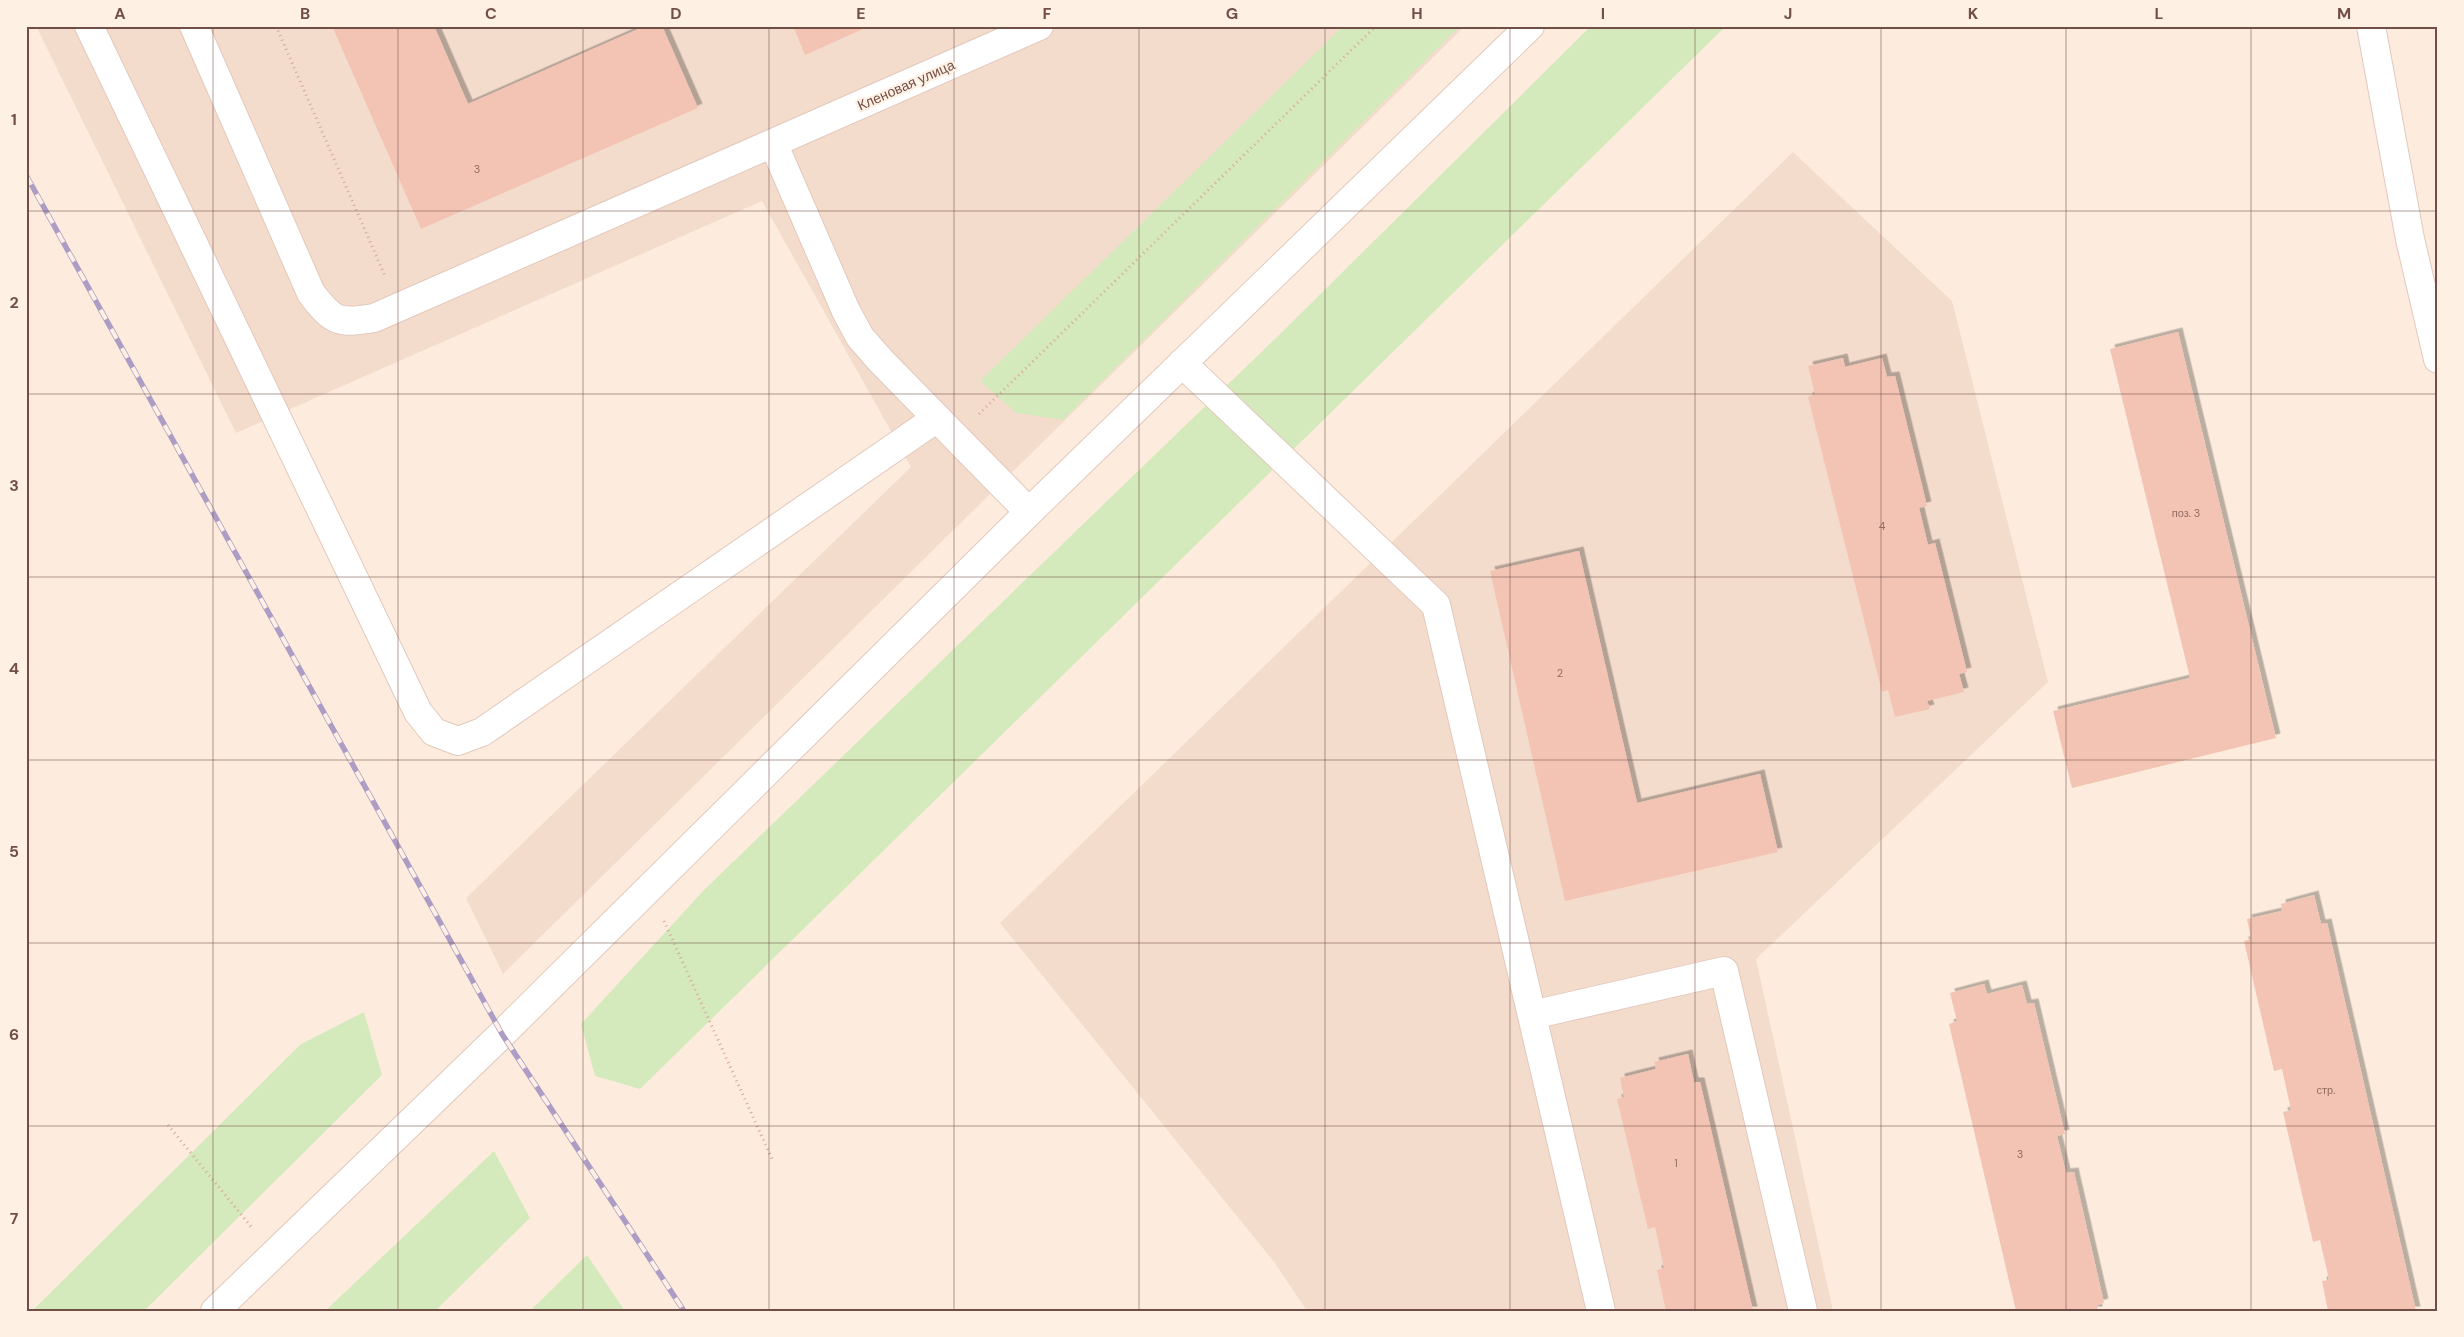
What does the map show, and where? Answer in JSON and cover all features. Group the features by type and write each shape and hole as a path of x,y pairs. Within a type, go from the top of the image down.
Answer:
{"street":[{"path":"89,26 418,712 434,732 458,741 482,732 937,418"},
{"name":"Кленовая улица","path":"194,26 311,293 326,313 347,323 374,318 1039,26"},
{"path":"215,1311 649,888 1029,512 1530,26"},
{"path":"2371,26 2410,239 2438,359"},
{"path":"773,143 846,310 860,337 1029,512"},
{"path":"1182,363 1436,605 1602,1311"},
{"path":"1532,1016 1724,971 1802,1311"}],"path":[{"path":"276,26 399,307"},
{"path":"956,437 1376,26"},
{"path":"649,888 773,1161"},
{"path":"168,1125 274,1254"}],"shaded area":[{"path":"36,26 1465,26 503,974 466,898 911,467 762,201 236,433"},
{"path":"1793,152 1952,301 2048,682 1756,959 1833,1311 1307,1311 1274,1262 1000,923"}],"green space":[{"path":"1343,26 1460,26 1063,420 1016,413 980,381"},
{"path":"1591,26 1726,26 640,1089 595,1076 581,1024 704,890 1278,336"},
{"path":"364,1012 382,1075 144,1311 32,1311 301,1044"},
{"path":"494,1151 530,1218 435,1311 325,1311"},
{"path":"587,1255 625,1311 530,1311"}],"building":[{"path":"332,26 434,26 468,104 645,26 662,26 698,108 421,229"},
{"path":"793,26 870,26 805,55"},
{"path":"2178,332 2276,738 2072,788 2053,711 2190,678 2110,349"},
{"path":"1843,358 1845,367 1882,358 1887,377 1895,376 1927,506 1919,508 1928,545 1935,543 1967,672 1959,674 1964,692 1927,701 1930,709 1895,717 1888,690 1882,692 1808,397 1815,394 1808,366"},
{"path":"1579,551 1637,803 1760,774 1778,852 1565,901 1490,571"},
{"path":"2314,895 2321,924 2327,923 2416,1311 2328,1311 2322,1281 2329,1280 2320,1240 2313,1242 2283,1112 2291,1110 2282,1069 2274,1071 2244,941 2251,939 2247,919 2282,911 2281,904"},
{"path":"1984,984 1987,994 2022,985 2027,1004 2034,1003 2065,1134 2057,1136 2066,1173 2074,1172 2104,1303 2097,1305 2098,1311 2016,1311 1949,1024 1957,1021 1950,993"},
{"path":"1688,1054 1694,1082 1700,1082 1753,1311 1666,1311 1657,1270 1664,1268 1655,1227 1648,1229 1617,1099 1624,1097 1620,1078 1656,1069 1654,1062"}],"railway":[{"path":"26,175 502,1034 684,1311"}]}
